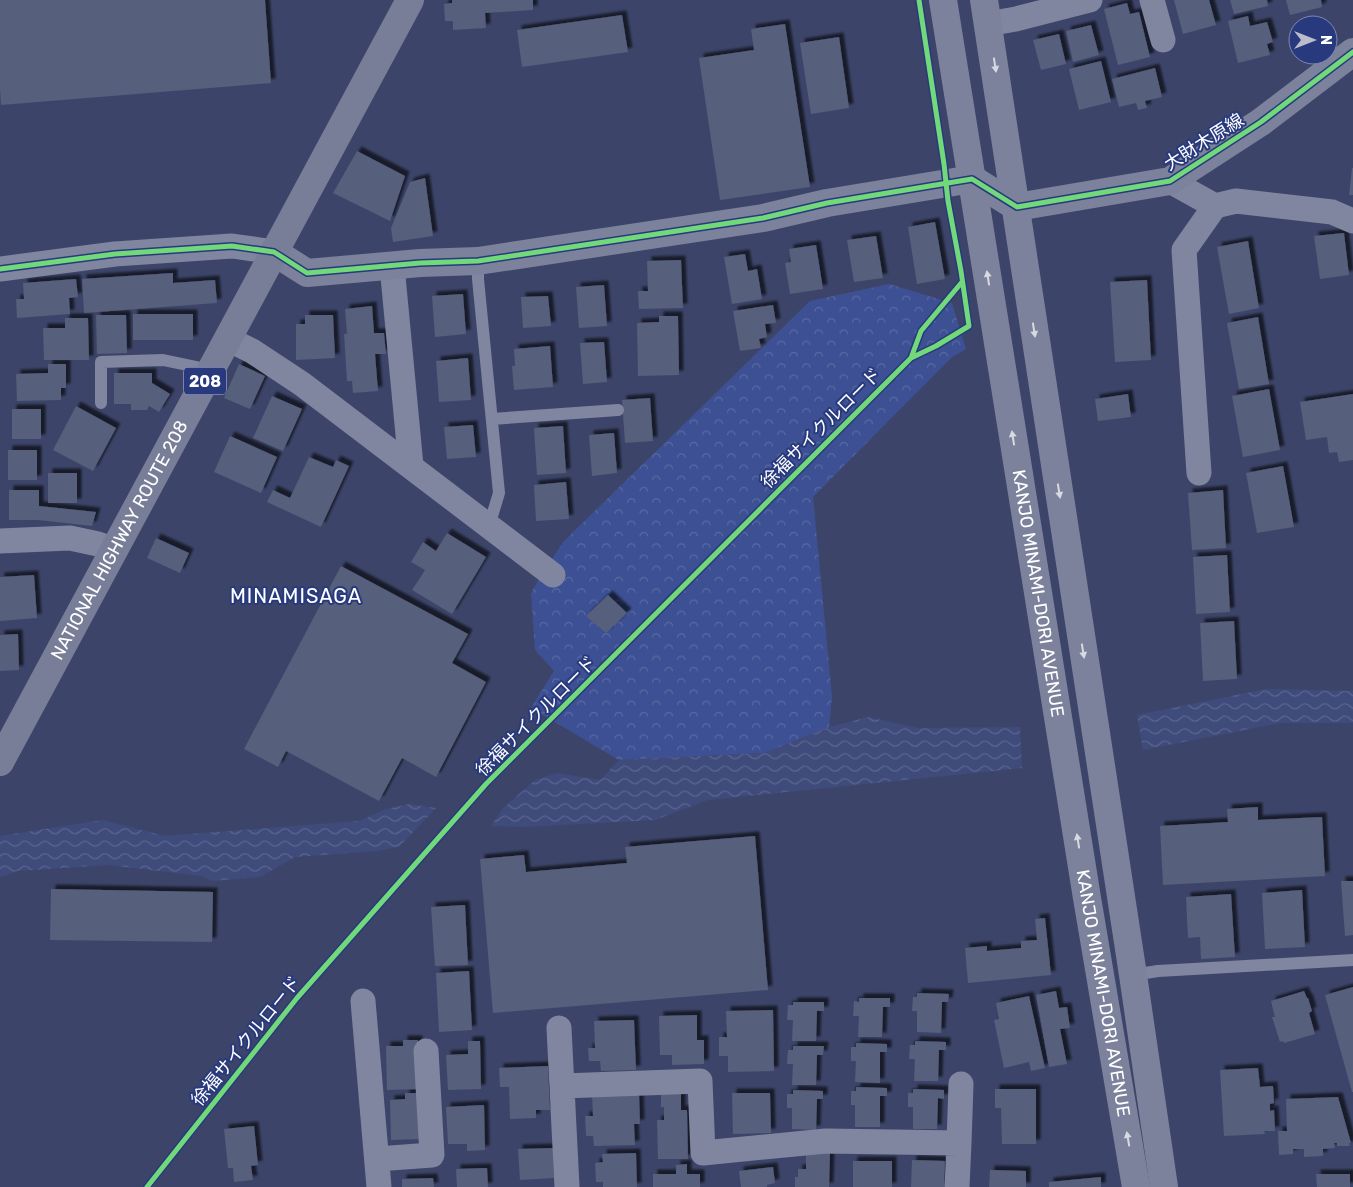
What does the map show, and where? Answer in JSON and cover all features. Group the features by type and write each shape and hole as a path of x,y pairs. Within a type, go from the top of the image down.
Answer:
{"highway":[{"name":"NATIONAL HIGHWAY ROUTE 208","path":"0,762 410,0"}],"main road":[{"name":"KANJO MINAMI-DORI AVENUE","path":"944,0 1085,888 1136,1187"},
{"name":"KANJO MINAMI-DORI AVENUE","path":"986,12 1164,1187"},
{"name":"大財木原線","path":"1017,207 1170,181 1261,122 1353,52"},
{"path":"274,252 307,273 420,263 478,262 763,218 826,203 972,179 1017,207"}],"street":[{"path":"986,12 1016,19 1090,0"},
{"path":"1152,0 1163,40"},
{"path":"1170,181 1215,206"},
{"path":"1199,473 1184,250 1215,206 1236,201 1332,212 1353,221"},
{"path":"0,269 116,254 232,246 274,252"},
{"path":"392,266 411,466"},
{"path":"228,339 252,351 302,384 553,575"},
{"path":"0,541 70,538 98,544 114,550"},
{"path":"363,1001 380,1187"},
{"path":"560,1028 567,1187"},
{"path":"377,1159 432,1155 426,1051"},
{"path":"562,1086 700,1082 703,1153 826,1141 959,1143"},
{"path":"957,1187 961,1084"}],"lane":[{"path":"478,262 478,279 499,493 489,526"},
{"path":"101,403 101,362 163,360 211,370"},
{"path":"492,419 618,410"},
{"path":"1133,975 1158,971 1353,960"}],"green space":[{"path":"889,284 952,303 966,349 952,357 813,497 832,697 829,727 765,753 619,760 531,708 554,671 535,650 531,593 564,541 810,301"}],"water":[{"path":"1266,689 1353,691 1353,723 1280,723 1143,750 1137,715"},
{"path":"868,717 917,728 1020,727 1022,768 708,800 655,820 522,827 491,826 503,808 535,780 557,773 600,780 619,760 765,753 829,727"},
{"path":"409,804 436,808 399,847 377,851 295,857 260,877 213,881 202,876 108,865 17,871 0,877 0,836 103,820 164,836 359,821 386,809"}],"building":[{"path":"0,0 265,0 271,83 1,105"},
{"path":"452,0 533,0 533,10 485,13 486,28 453,30 453,21 445,21 444,4 452,3"},
{"path":"1174,0 1209,0 1216,25 1183,34"},
{"path":"1230,0 1267,0 1268,6 1234,14"},
{"path":"1286,0 1321,0 1322,7 1290,15"},
{"path":"1127,3 1130,14 1139,12 1150,57 1118,65 1104,9"},
{"path":"622,15 628,52 522,67 517,30"},
{"path":"1248,16 1250,26 1267,22 1273,42 1267,44 1270,55 1238,63 1228,21"},
{"path":"785,24 810,187 720,200 699,58 754,50 751,29"},
{"path":"1091,25 1099,55 1073,62 1066,31"},
{"path":"1059,34 1066,64 1041,70 1033,40"},
{"path":"839,37 849,108 811,114 800,43"},
{"path":"1101,61 1111,102 1079,110 1069,69"},
{"path":"1155,68 1162,97 1145,101 1147,108 1138,110 1136,103 1119,107 1112,79"},
{"path":"357,151 405,176 390,221 333,193"},
{"path":"1352,168 1353,195 1349,195"},
{"path":"425,178 433,236 393,242 391,228 410,182"},
{"path":"935,222 945,279 917,284 908,227"},
{"path":"1344,233 1349,275 1320,279 1314,236"},
{"path":"876,236 883,278 854,282 847,240"},
{"path":"1248,241 1259,308 1229,314 1217,247"},
{"path":"816,245 823,289 790,294 785,263 791,262 789,249"},
{"path":"745,254 748,271 757,269 762,299 732,304 724,257"},
{"path":"681,260 683,308 639,309 638,291 648,291 647,261"},
{"path":"173,273 173,283 215,280 217,303 84,313 82,279"},
{"path":"76,279 78,297 69,298 70,314 17,318 16,299 24,299 23,283"},
{"path":"1147,280 1151,360 1115,362 1110,282"},
{"path":"604,285 607,326 579,328 576,287"},
{"path":"463,294 466,334 435,337 432,296"},
{"path":"548,296 551,326 523,328 521,297"},
{"path":"773,305 776,323 765,324 767,337 759,339 761,348 740,351 733,311"},
{"path":"372,306 374,333 384,333 386,354 375,354 378,391 353,393 352,381 347,381 344,334 347,334 345,309"},
{"path":"133,314 193,314 193,340 133,340"},
{"path":"96,315 126,315 127,353 97,354"},
{"path":"305,315 333,315 335,358 296,360 296,324 305,324"},
{"path":"659,316 678,316 679,375 638,376 637,323 659,322"},
{"path":"1258,317 1269,384 1239,389 1227,323"},
{"path":"65,318 88,318 89,360 44,360 43,328 65,328"},
{"path":"604,342 607,382 583,384 580,343"},
{"path":"550,346 553,387 514,390 512,366 515,366 514,349"},
{"path":"468,358 471,400 439,402 436,361"},
{"path":"48,364 66,364 66,388 61,388 61,400 17,401 16,374 48,373"},
{"path":"239,364 265,376 250,409 224,398"},
{"path":"114,373 152,373 152,383 170,394 159,412 149,406 147,410 131,410 131,404 114,404"},
{"path":"1269,389 1280,450 1243,457 1232,396"},
{"path":"1128,394 1131,417 1098,421 1095,399"},
{"path":"1353,394 1353,460 1339,462 1337,452 1329,453 1327,437 1306,440 1300,402"},
{"path":"272,396 302,409 283,451 253,438"},
{"path":"650,398 653,441 625,443 622,400"},
{"path":"76,406 116,428 93,471 53,450"},
{"path":"12,409 41,409 41,439 12,439"},
{"path":"473,425 476,457 447,459 444,427"},
{"path":"563,426 566,473 537,475 534,428"},
{"path":"614,433 617,473 592,476 589,435"},
{"path":"230,436 277,457 261,493 214,472"},
{"path":"8,450 37,450 37,480 8,480"},
{"path":"309,457 333,467 336,460 349,466 321,527 267,502 273,490 290,498"},
{"path":"1283,466 1294,527 1257,533 1246,473"},
{"path":"48,473 77,473 77,503 48,503"},
{"path":"566,482 569,519 536,521 534,485"},
{"path":"9,490 39,490 39,506 96,512 92,526 38,520 9,520"},
{"path":"1223,490 1226,548 1192,550 1188,493"},
{"path":"447,533 486,557 452,614 412,590 425,570 411,562 423,542 436,551"},
{"path":"156,538 189,553 180,573 147,558"},
{"path":"1227,555 1230,612 1196,614 1193,557"},
{"path":"341,566 468,634 452,663 486,682 436,777 402,758 379,801 286,751 278,767 244,749"},
{"path":"34,575 37,618 0,621 0,577"},
{"path":"608,595 627,613 606,633 586,616"},
{"path":"1234,621 1237,679 1203,681 1200,623"},
{"path":"18,634 19,670 0,671 0,635"},
{"path":"1258,807 1258,820 1322,817 1325,876 1163,885 1160,826 1228,822 1227,809"},
{"path":"755,836 768,990 493,1013 480,859 524,855 526,872 627,863 625,847"},
{"path":"1341,881 1353,881 1353,935 1345,936"},
{"path":"51,889 213,892 212,942 50,940"},
{"path":"1302,890 1305,947 1265,949 1262,893"},
{"path":"1231,894 1235,957 1201,959 1200,937 1188,938 1186,897"},
{"path":"465,905 468,965 435,966 431,907"},
{"path":"1045,918 1051,975 968,983 965,948 987,946 987,951 1021,948 1021,941 1037,940 1035,919"},
{"path":"469,971 472,1030 439,1032 436,973"},
{"path":"1353,987 1353,1092 1352,1092 1325,995"},
{"path":"1056,991 1059,1008 1067,1007 1070,1028 1060,1029 1067,1064 1049,1067 1036,995"},
{"path":"1304,991 1312,1011 1309,1013 1315,1034 1284,1043 1283,1041 1280,1042 1272,1017 1275,1017 1271,1001"},
{"path":"917,993 949,994 948,1002 942,1002 941,1033 917,1032 917,1011 912,1011 913,997 917,997"},
{"path":"1029,996 1045,1068 1031,1071 1029,1062 1004,1068 994,1020 999,1019 996,1003"},
{"path":"859,998 890,998 890,1007 883,1007 882,1037 858,1037 859,1016 853,1016 854,1001 859,1002"},
{"path":"793,1002 824,1002 824,1011 817,1011 816,1041 792,1041 793,1020 787,1020 788,1005 793,1005"},
{"path":"773,1010 774,1071 728,1072 728,1056 719,1056 719,1037 727,1037 726,1011"},
{"path":"697,1015 697,1040 704,1040 704,1064 672,1065 672,1055 660,1055 659,1016"},
{"path":"634,1020 636,1070 601,1071 600,1061 589,1061 588,1048 595,1048 594,1021"},
{"path":"403,1040 418,1040 419,1089 387,1090 386,1046 403,1046"},
{"path":"468,1041 480,1041 481,1089 448,1090 446,1055 468,1054"},
{"path":"915,1041 946,1042 946,1050 939,1050 938,1081 914,1081 915,1059 909,1059 910,1045 915,1045"},
{"path":"856,1043 887,1044 887,1052 880,1052 880,1083 855,1082 856,1061 851,1061 851,1047 856,1047"},
{"path":"793,1046 824,1046 823,1055 817,1055 816,1085 792,1085 793,1064 787,1064 788,1050 793,1050"},
{"path":"548,1066 550,1110 536,1110 536,1118 510,1119 509,1087 500,1087 499,1068"},
{"path":"1258,1068 1260,1087 1273,1086 1274,1103 1270,1104 1270,1111 1274,1110 1275,1131 1264,1131 1265,1134 1224,1136 1220,1070"},
{"path":"856,1087 887,1088 887,1096 880,1096 880,1127 855,1127 855,1105 851,1105 851,1091 856,1091"},
{"path":"913,1089 944,1090 944,1099 938,1098 937,1129 913,1129 913,1107 908,1107 908,1093 913,1093"},
{"path":"995,1089 1036,1089 1036,1144 1002,1144 1001,1108 995,1108"},
{"path":"661,1090 681,1090 681,1110 687,1110 688,1159 658,1159 657,1120 664,1120 664,1107 661,1107"},
{"path":"793,1090 823,1091 823,1099 817,1099 816,1130 792,1129 792,1108 787,1108 787,1094 793,1094"},
{"path":"405,1093 421,1093 423,1139 391,1140 390,1100 405,1099"},
{"path":"639,1093 640,1124 634,1124 635,1145 594,1146 593,1136 586,1136 585,1116 593,1116 592,1095"},
{"path":"732,1093 770,1093 771,1133 733,1134"},
{"path":"1338,1097 1351,1143 1349,1143 1350,1146 1337,1146 1337,1143 1334,1143 1335,1148 1323,1149 1323,1156 1304,1157 1304,1149 1293,1149 1293,1154 1279,1155 1278,1131 1287,1131 1286,1099"},
{"path":"484,1105 485,1150 467,1151 467,1144 448,1144 446,1107"},
{"path":"254,1126 258,1165 251,1166 253,1180 234,1182 233,1168 228,1168 224,1129"},
{"path":"553,1148 554,1178 520,1180 518,1149"},
{"path":"806,1152 830,1153 829,1187 795,1187 795,1177 798,1177 798,1169 806,1169"},
{"path":"636,1153 637,1187 603,1187 603,1182 596,1182 595,1163 603,1162 602,1154"},
{"path":"912,1160 945,1161 944,1187 911,1187"},
{"path":"853,1161 892,1161 892,1187 853,1187"},
{"path":"687,1164 687,1174 700,1174 700,1187 653,1187 653,1174 676,1174 676,1165"},
{"path":"773,1167 775,1183 767,1185 767,1187 741,1187 739,1171"},
{"path":"487,1168 488,1187 457,1187 456,1169"},
{"path":"990,1170 1026,1171 1026,1187 989,1187"},
{"path":"1316,1174 1350,1174 1350,1187 1317,1187"},
{"path":"1101,1177 1101,1187 1049,1187 1049,1182"},
{"path":"433,1178 434,1187 402,1187 402,1179"}],"cycle path":[{"path":"911,358 936,346 969,326 948,201 919,0"},
{"path":"0,269 115,254 232,246 274,252 307,273 420,263 478,261 763,218 827,203 972,179 1017,207 1170,181 1261,122 1353,52"},
{"name":"徐福サイクルロード","path":"147,1187 297,998 486,784 911,358 921,331 962,282"}],"district":[{"name":"MINAMISAGA","path":"296,596"}]}
